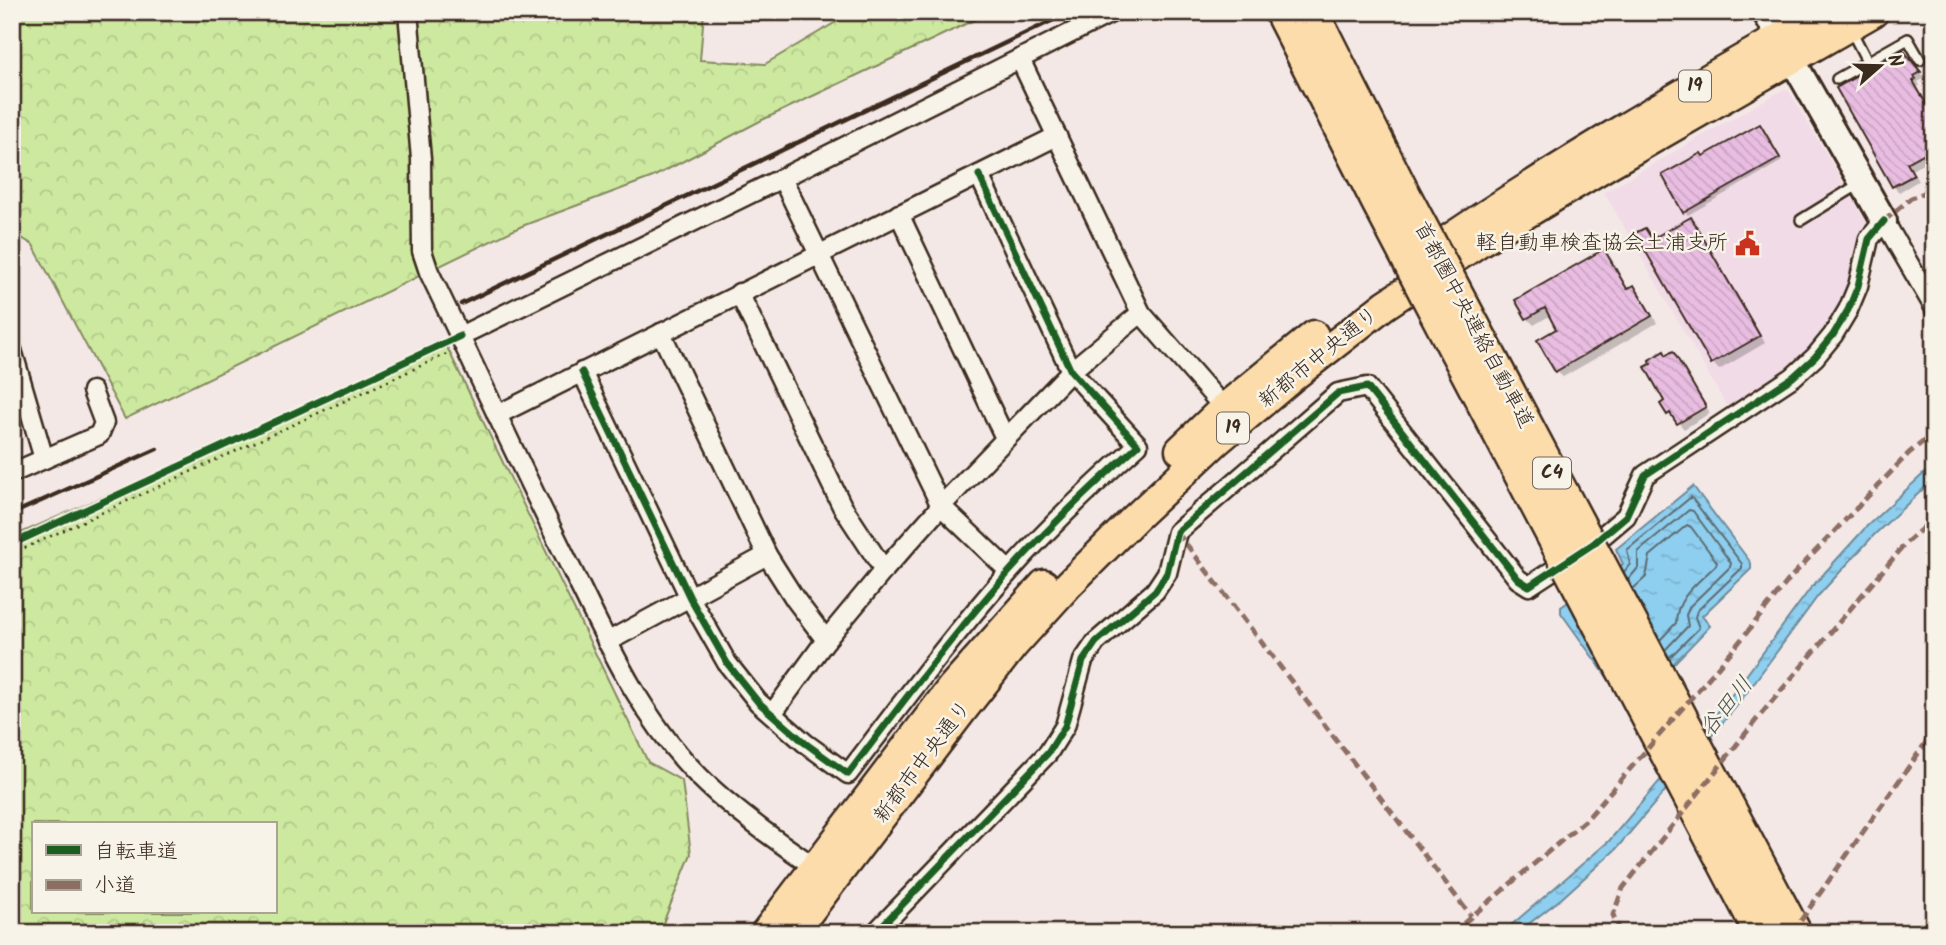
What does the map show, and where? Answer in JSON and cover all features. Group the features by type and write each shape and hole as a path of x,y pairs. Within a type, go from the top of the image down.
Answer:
{"highway":[{"name":"首都圏中央連絡自動車道","path":"1281,12 1377,202 1761,933"},
{"name":"首都圏中央連絡自動車道","path":"1312,12 1401,189 1795,933"}],"main road":[{"name":"新都市中央通り","path":"765,933 824,873 1013,646 1069,584 1134,519 1236,426 1294,376 1385,305 1786,48 1825,12"},
{"name":"新都市中央通り","path":"793,933 824,873 952,687 1002,628 1123,502 1224,408 1370,292 1611,135 1786,48 1849,27 1874,12"}],"street":[{"path":"408,12 421,159 422,251 429,272 497,415 622,672 659,729 692,770 735,808 824,873"},
{"path":"462,341 1113,12"},
{"path":"1765,12 1934,307"},
{"path":"1020,59 1140,313 1224,408"},
{"path":"497,415 1057,136"},
{"path":"582,372 690,598 727,663 747,689 772,714 805,743 848,774 949,642 1009,571 1096,482 1138,445 1072,371 979,175"},
{"path":"782,178 941,506 1009,571"},
{"path":"899,214 1005,438"},
{"path":"875,933 1048,753 1065,726 1083,661 1096,642 1156,592 1167,573 1177,533 1338,393 1367,387 1518,579 1530,586 1593,544 1626,516 1645,475 1793,377 1815,357 1848,310 1858,286 1869,239 1884,221"},
{"path":"739,293 842,506 884,570"},
{"path":"772,714 826,640 941,506 1072,371 1140,313"},
{"path":"661,332 767,555 826,640"},
{"path":"12,350 44,459"},
{"path":"12,473 99,435 104,423 92,391"},
{"path":"607,642 767,555"}],"lane":[{"path":"1849,27 1867,61"},
{"path":"1837,79 1908,38 1920,60"},
{"path":"1801,220 1862,182"}],"path":[{"path":"12,554 462,341"},
{"path":"12,544 121,494"}],"shaded area":[{"name":"軽自動車検査協会土浦支所","path":"1784,89 1789,91 1870,228 1850,291 1829,329 1791,371 1730,412 1604,192"}],"green space":[{"path":"12,12 704,12 700,60 765,64 853,12 991,12 762,120 653,177 522,226 125,419 33,245 12,232"},
{"path":"446,345 648,762 682,781 691,854 659,933 12,933 12,537"}],"water":[{"name":"谷田川","path":"1934,464 1934,479 1874,535 1818,596 1736,707 1616,849 1562,898 1517,933 1502,933 1609,841 1728,700 1810,589 1866,527"},
{"path":"1693,486 1751,563 1751,569 1702,616 1710,626 1630,709 1561,613 1561,607 1623,564 1616,549"}],"building":[{"path":"1903,50 1921,72 1914,76 1916,79 1913,81 1934,117 1934,148 1907,163 1914,175 1892,187 1836,88"},
{"path":"1760,124 1780,158 1683,213 1662,175"},
{"path":"1691,217 1760,336 1711,364 1635,233 1645,228 1652,239"},
{"path":"1604,249 1627,289 1634,285 1652,316 1555,372 1537,340 1556,329 1545,308 1526,319 1515,300"},
{"path":"1664,351 1666,355 1673,351 1706,407 1677,424 1660,404 1664,401 1645,367 1651,364 1649,360"}],"railway":[{"path":"461,304 1070,12"},
{"path":"12,514 157,449"}],"marked path":[{"path":"1884,221 1911,198 1934,189"},
{"path":"1452,933 1586,820 1736,646 1791,577 1909,453 1934,433"},
{"path":"1621,933 1613,915 1623,888 1757,719 1907,542 1934,518"},
{"path":"1177,532 1471,916"},
{"path":"1792,933 1934,731"}],"cycle path":[{"path":"582,372 690,598 727,663 758,702 805,743 848,774 946,647 1008,573 1071,507 1138,445 1071,371 979,175"},
{"path":"875,933 1048,753 1065,726 1083,661 1096,642 1155,591 1167,573 1177,532 1338,393 1367,387 1518,579 1529,586 1593,544 1626,516 1645,475 1793,377 1815,357 1848,310 1858,286 1869,239 1884,221"},
{"path":"12,544 460,336"}],"place":[{"name":"軽自動車検査協会土浦支所","path":"1748,243"}]}
